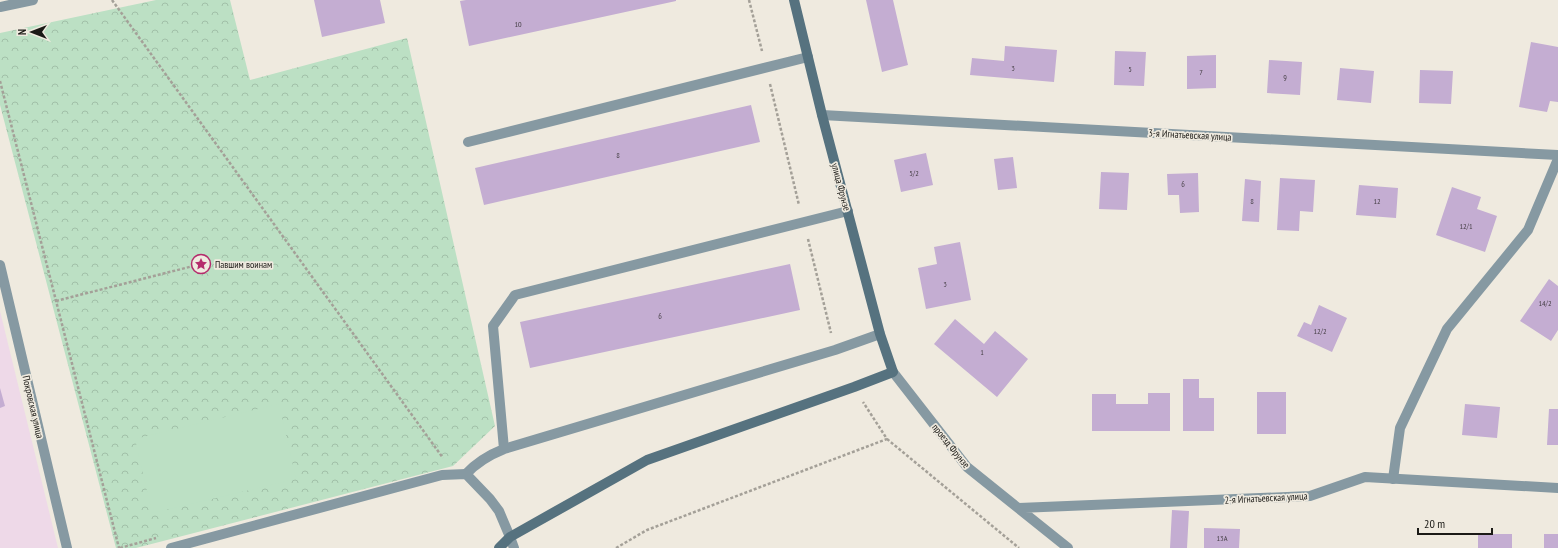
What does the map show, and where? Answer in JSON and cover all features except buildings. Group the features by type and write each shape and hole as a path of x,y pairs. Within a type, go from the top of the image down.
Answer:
{"main road":[{"name":"улица Фрунзе","path":"794,0 822,116 880,334 893,372"},
{"path":"499,548 510,537 647,460 854,388 893,372"}],"street":[{"path":"0,7 33,0"},
{"path":"468,142 808,57"},
{"name":"3-я Игнатьевская улица","path":"822,116 1558,155"},
{"path":"1393,479 1400,428 1448,329 1528,230 1558,159"},
{"path":"504,449 493,326 515,295 848,212"},
{"name":"Покровская улица","path":"0,265 67,548"},
{"path":"171,548 442,475 466,474 476,464 489,455 504,449 835,350 880,334"},
{"name":"проезд Фрунзе","path":"893,372 967,468 1068,548"},
{"path":"466,474 490,499 499,511 514,548"},
{"name":"2-я Игнатьевская улица","path":"1019,508 1310,496 1365,478 1558,488"}],"path":[{"path":"112,0 443,459"},
{"path":"749,0 835,350"},
{"path":"0,81 119,548 158,537"},
{"path":"56,300 201,264"},
{"path":"854,388 887,439 1019,548"},
{"path":"616,548 647,530 887,439"}],"shaded area":[{"path":"0,311 58,548 0,548"}],"green space":[{"path":"156,0 230,0 250,80 407,38 495,426 453,466 136,548 116,548 0,105 0,33"},
{"path":"279,404 296,479 152,513 135,439"}],"place":[{"name":"Павшим воинам","path":"201,264"}]}
